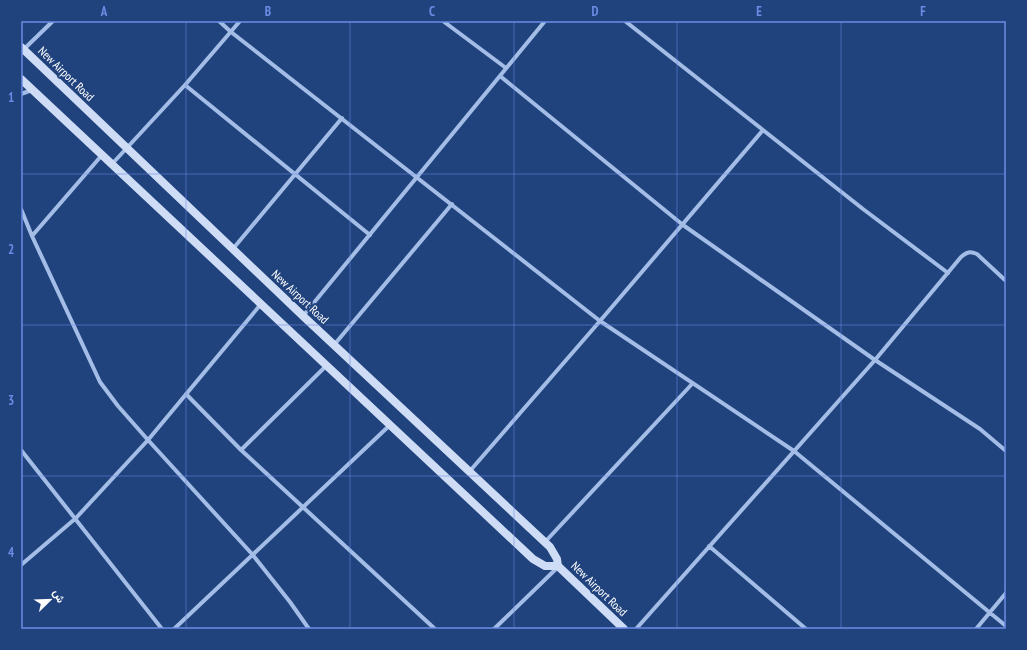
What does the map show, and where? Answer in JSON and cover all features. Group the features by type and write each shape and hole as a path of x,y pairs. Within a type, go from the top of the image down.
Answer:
{"street":[{"path":"22,48 53,21"},
{"path":"219,21 230,32 600,321 794,451 1006,626"},
{"path":"111,164 185,85 240,21"},
{"path":"443,21 506,68"},
{"path":"302,316 545,21"},
{"path":"625,21 863,209 948,273"},
{"name":"New Airport Road","path":"22,48 232,250 545,542 554,553 558,566 624,629"},
{"path":"500,76 683,224 875,360 975,426 1006,451"},
{"name":"New Airport Road","path":"21,79 533,559 545,566 558,566"},
{"path":"185,85 370,234"},
{"path":"21,94 32,90"},
{"path":"232,250 342,118"},
{"path":"469,472 763,130"},
{"path":"32,236 102,155"},
{"path":"334,346 452,204"},
{"path":"21,209 32,236 100,382 118,406 148,440 252,554 290,602 309,629"},
{"path":"636,629 875,360 961,257 966,253 971,252 981,257 1006,280"},
{"path":"21,565 76,518 148,440 261,304"},
{"path":"241,450 327,365"},
{"path":"545,542 692,384"},
{"path":"186,394 241,450 435,629"},
{"path":"174,629 390,425"},
{"path":"21,450 162,629"},
{"path":"709,546 806,629"},
{"path":"494,629 558,566"},
{"path":"976,629 1006,593"}]}
